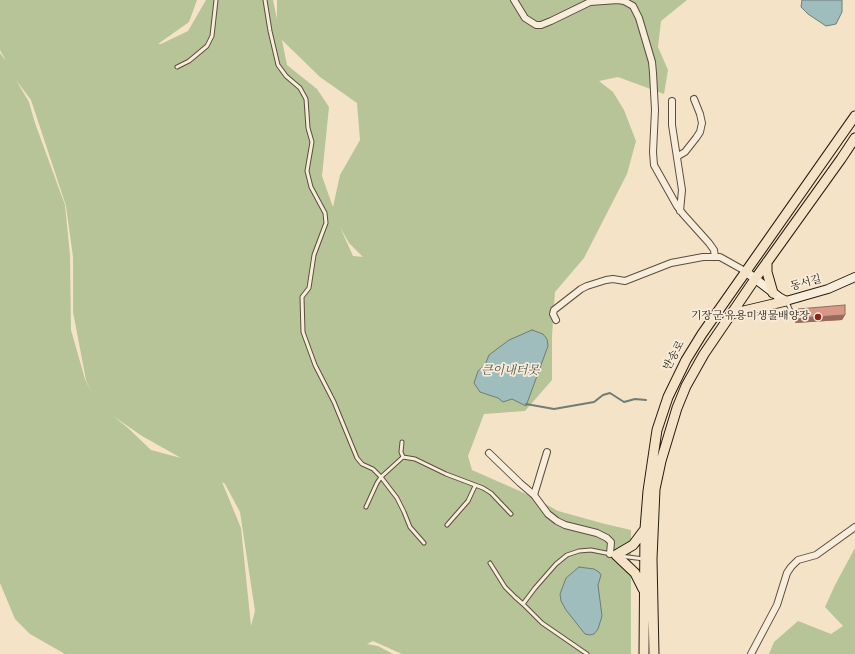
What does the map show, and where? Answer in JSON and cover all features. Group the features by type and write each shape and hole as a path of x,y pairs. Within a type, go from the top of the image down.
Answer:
{"main road":[{"name":"반송로","path":"654,654 649,559 645,529 648,490 658,430 668,397 692,350 745,271 855,116"},
{"name":"반송로","path":"644,654 645,592 655,489 661,461 677,408 686,386 704,354 767,262 842,159 855,138"},
{"path":"767,262 767,272 773,292"},
{"path":"721,329 719,326 719,321 730,304 728,301 725,302"},
{"path":"731,314 786,301"},
{"path":"645,529 633,545 613,554 635,573 645,592"}],"street":[{"path":"514,0 525,18 541,25 590,2 618,0 624,1 633,6 639,18 654,73 654,165 680,210 709,243 714,250 715,257"},
{"path":"678,156 685,152 700,132 702,123 694,99"},
{"path":"672,101 672,125 678,156 682,190 680,210"},
{"path":"556,320 553,314 554,310 581,289 592,284 613,279 625,281 671,263 703,257 715,257 722,258 745,271"},
{"name":"동서길","path":"745,271 786,301 828,289 855,277"},
{"path":"534,495 547,452"},
{"path":"489,453 534,495 548,514 556,521 564,525 597,533 607,538 611,542 613,554"},
{"path":"751,654 777,605 787,573 791,568 798,560 816,555 855,527"}],"lane":[{"path":"177,67 189,61 207,46 212,36 216,0"},
{"path":"265,0 270,31 278,64 286,76 300,88 306,100 308,128 312,142 307,171 311,187 325,213 326,223 314,255 309,288 302,297 303,332 315,366 334,402 357,458 362,464 373,469 381,477 397,498 410,527 424,543"},
{"path":"786,301 791,311"},
{"path":"402,442 401,452 403,457"},
{"path":"366,507 381,477 403,457"},
{"path":"403,457 416,459 446,474 483,488 491,493 511,514"},
{"path":"447,525 468,501 475,486"},
{"path":"523,604 534,588 551,569 567,555 578,551 591,550 649,559"},
{"path":"490,563 505,587 542,624 587,654"}],"green space":[{"path":"0,0 197,0 189,22 158,44 161,44 188,31 206,0 273,0 277,19 277,0 687,0 661,21 658,47 668,70 664,94 618,77 599,81 613,92 624,110 636,141 627,174 584,258 555,292 552,336 552,380 525,411 484,414 468,456 472,470 531,496 558,511 631,530 631,654 402,654 373,641 367,644 378,646 393,654 65,654 30,634 15,619 0,583 0,53 6,61 0,50","holes":["282,40 320,77 357,103 360,140 340,175 333,207 322,176 329,107 317,89 287,65","16,80 31,100 66,206 73,257 73,312 86,380 91,392 85,379 71,330 70,255 65,205 35,123 29,102","340,227 349,243 363,257 353,256","113,416 142,436 181,458 151,450 128,428","222,482 225,484 240,512 255,611 251,626 241,528"]},
{"path":"855,548 855,654 769,654 774,642 798,621 831,634 843,626 825,607"}],"water":[{"path":"802,0 842,0 842,12 836,24 826,26 808,14 801,7"},
{"name":"큰이내터못","path":"532,330 543,334 547,339 548,346 526,406 512,399 503,402 498,398 480,392 474,383 478,371 485,365 489,355 509,340"},
{"path":"579,567 594,569 601,575 598,585 602,616 598,629 594,634 590,635 585,634 566,610 561,601 560,594 566,578"}],"building":[{"path":"845,305 845,315 799,318 798,309"}],"waterway":[{"path":"526,404 554,409 594,402 603,395 610,393 624,402 635,399 646,400"}],"place":[{"name":"기장군 유용미생물배양장","path":"818,317"}]}
